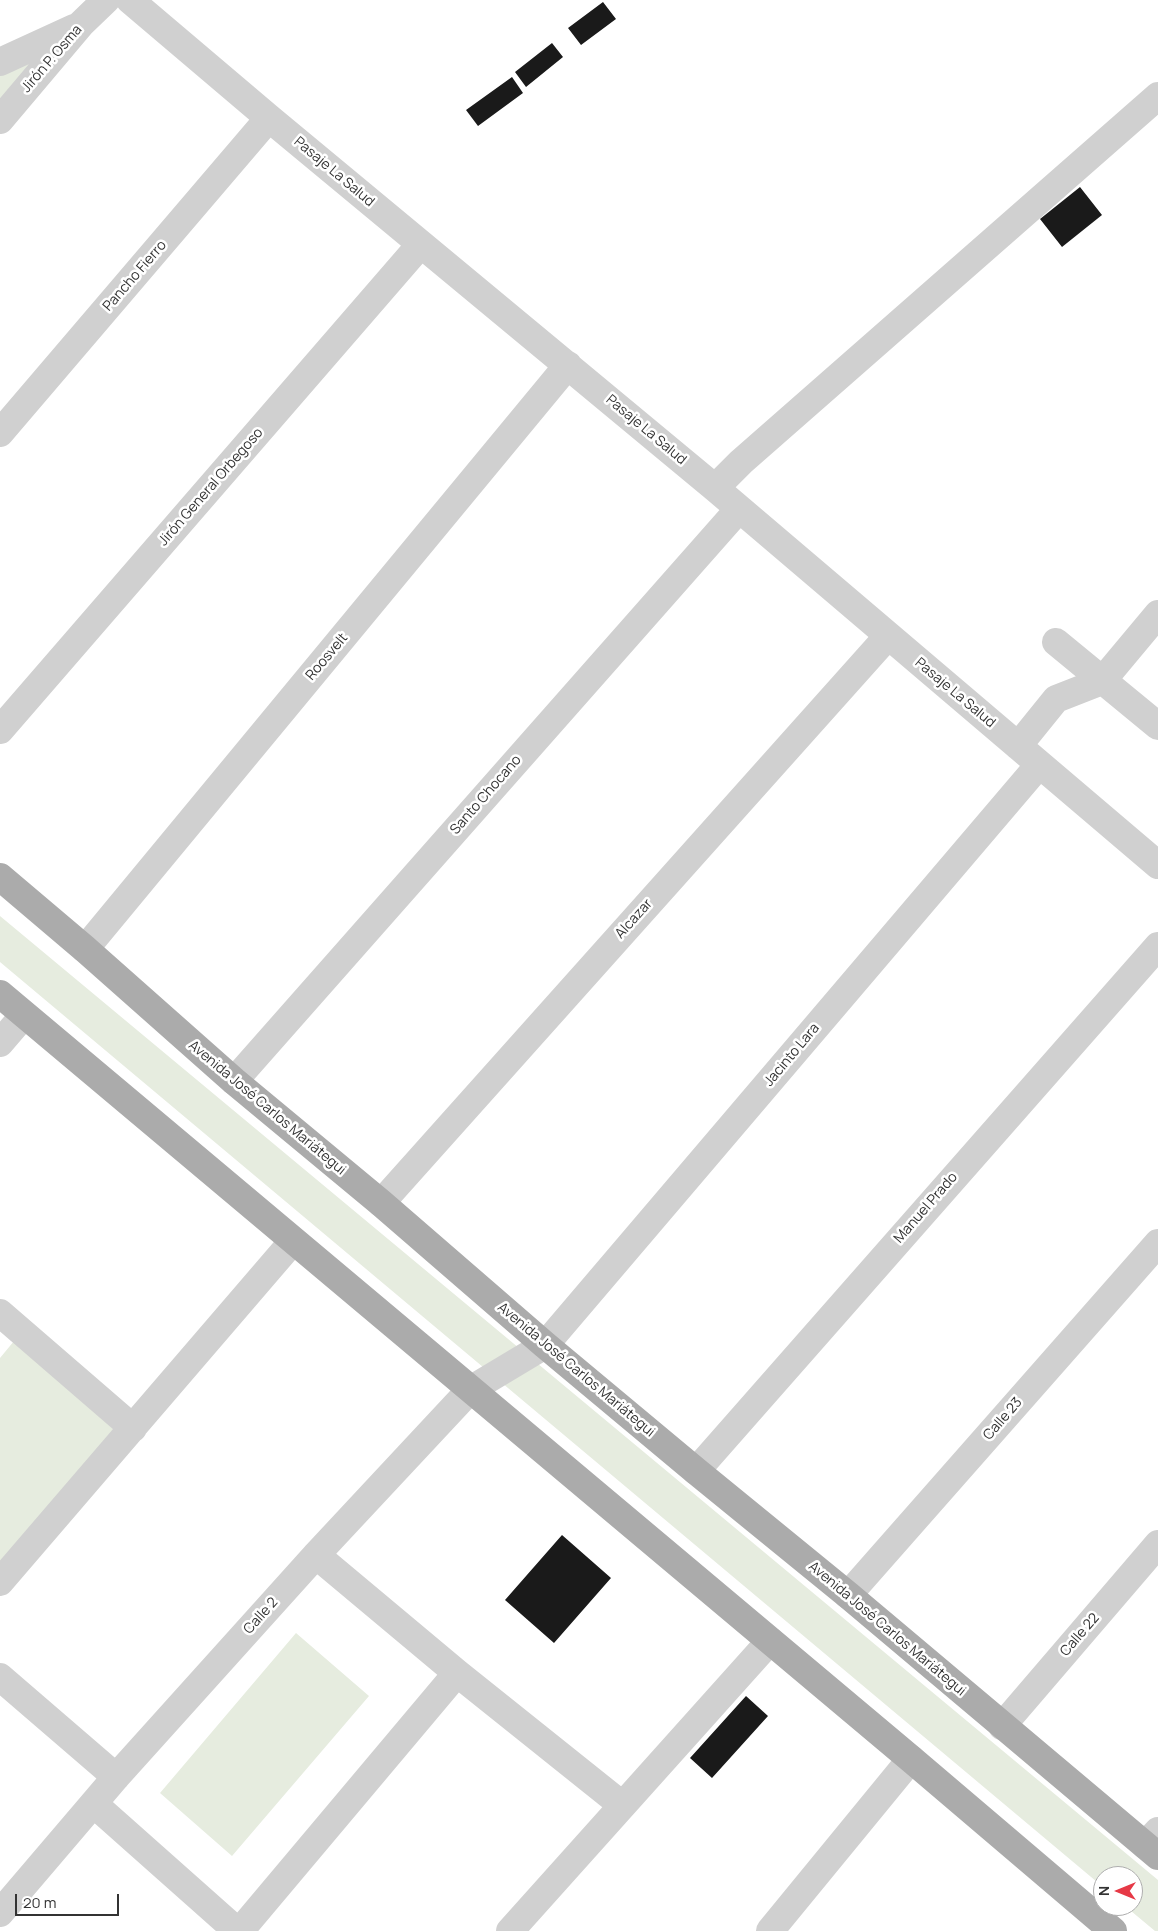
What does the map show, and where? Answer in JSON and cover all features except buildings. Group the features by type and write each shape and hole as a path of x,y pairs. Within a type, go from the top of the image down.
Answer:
{"main road":[{"name":"Avenida José Carlos Mariátegui","path":"0,877 85,949 234,1081 381,1203 696,1471 848,1595 1002,1726 1154,1844"},
{"path":"0,994 1113,1931"}],"street":[{"name":"Jirón P. Osma","path":"0,120 81,24 106,0"},
{"name":"Pasaje La Salud","path":"130,0 269,118 715,488 1158,866"},
{"path":"0,62 81,24"},
{"path":"715,488 741,462 1158,96"},
{"name":"Pancho Fierro","path":"0,433 269,118"},
{"name":"Jirón General Orbegoso","path":"0,730 421,244"},
{"name":"Roosvelt","path":"85,949 568,365"},
{"name":"Santo Chocano","path":"234,1081 739,509"},
{"path":"1018,746 1056,699 1102,681 1158,614"},
{"name":"Alcazar","path":"381,1203 888,636"},
{"path":"1056,642 1158,726"},
{"name":"Jacinto Lara","path":"545,1344 1039,765"},
{"name":"Manuel Prado","path":"696,1471 1158,946"},
{"path":"0,1043 24,1015"},
{"path":"0,1582 293,1241"},
{"name":"Calle 23","path":"848,1595 1158,1243"},
{"path":"5,1328 133,1428"},
{"name":"Calle 2","path":"0,1913 116,1777 316,1555 470,1390 545,1344"},
{"name":"Calle 22","path":"1002,1726 1158,1544"},
{"path":"316,1555 457,1673 622,1806"},
{"path":"514,1930 770,1641"},
{"path":"94,1804 238,1931 457,1673"},
{"path":"0,1677 116,1777"},
{"path":"770,1931 911,1759"}],"shaded area":[{"path":"48,48 0,104 0,70"},
{"path":"0,916 1141,1866 1093,1866 1093,1879 0,962"},
{"path":"19,1335 126,1423 0,1565 0,1358"},
{"path":"296,1633 369,1696 232,1856 160,1793"},
{"path":"1143,1868 1158,1880 1158,1931 1155,1931 1137,1916 1143,1916"}]}
